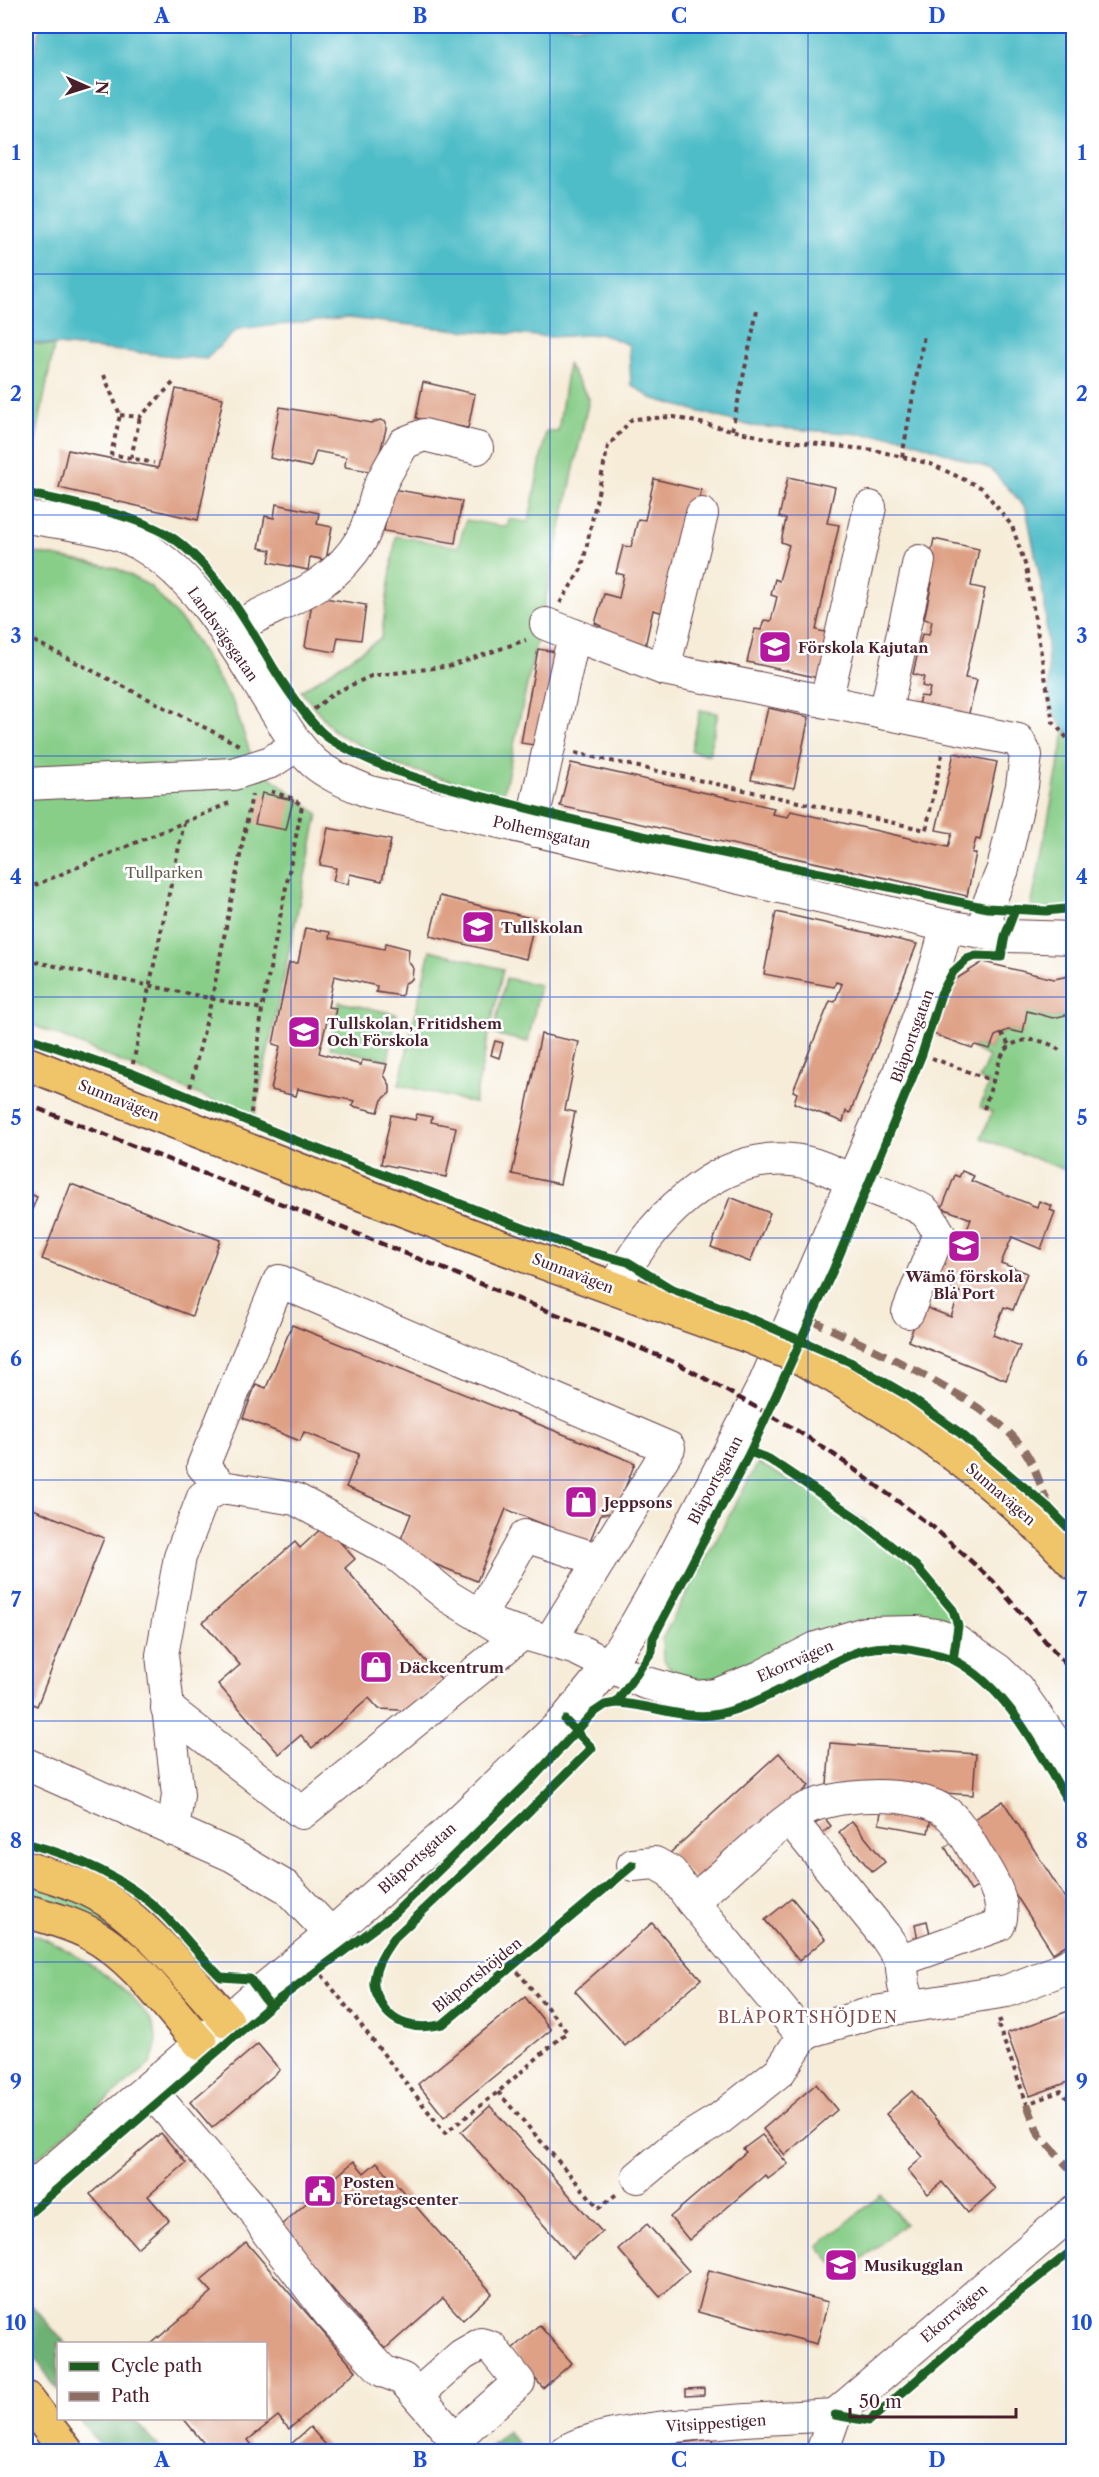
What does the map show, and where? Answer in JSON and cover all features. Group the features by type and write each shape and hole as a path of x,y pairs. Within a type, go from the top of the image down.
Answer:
{"main road":[{"name":"Sunnavägen","path":"26,1063 215,1138 615,1289 748,1336 801,1358 895,1413 963,1461 1010,1501 1074,1563"},
{"path":"26,1868 92,1892 119,1910 150,1936 227,2021"},
{"path":"26,1911 56,1919 91,1934 116,1952 149,1984 201,2044"},
{"path":"26,2398 67,2451"}],"street":[{"path":"227,633 246,621 304,595 332,573 351,553 362,538 380,486 404,443 424,435 477,448"},
{"path":"826,702 870,507"},
{"path":"664,669 702,514"},
{"name":"Landsvägsgatan","path":"26,517 106,532 140,544 184,578 227,633 284,753"},
{"path":"885,714 919,561"},
{"path":"536,831 535,810 550,747 560,630 664,669 1018,740 1026,755 1022,786 1003,870 987,908 989,934"},
{"path":"26,784 233,774 284,753"},
{"name":"Polhemsgatan","path":"284,753 315,764 370,792 536,831 947,926 989,934 1074,938"},
{"name":"Blåportsgatan","path":"26,2193 331,1934 513,1771 565,1720 609,1666 668,1568 764,1385 854,1181 916,1027 947,926"},
{"path":"615,1289 628,1262 666,1217 704,1182 735,1166 765,1159 794,1160 828,1170 924,1211 939,1233 908,1312"},
{"path":"167,1708 302,1813 536,1637 600,1560 669,1448 279,1281 203,1466 222,1487 203,1497 180,1557 162,1655 167,1708 178,1795 173,1830"},
{"name":"Ekorrvägen","path":"222,1487 295,1499 393,1552 450,1597 497,1626 576,1648 643,1682 697,1697 716,1695 760,1677 816,1648 865,1633 917,1632 936,1635 957,1642 998,1670 1017,1688 1074,1769"},
{"path":"480,1616 525,1536 600,1560"},
{"path":"26,1764 233,1856 286,1887 331,1934"},
{"path":"692,1901 798,1813 823,1802 850,1798 910,1799 937,1807 955,1820 992,1883 1002,1905 999,1925 901,1960"},
{"path":"790,1820 885,1936 901,1960 904,1986 911,2006"},
{"path":"633,1864 655,1863 664,1867 803,2036"},
{"path":"638,2177 674,2147 718,2120 780,2071 803,2036 814,2030 875,2012 1007,1991 1074,1962"},
{"path":"149,2089 255,2211 268,2233 329,2313 383,2371 403,2379 417,2395"},
{"name":"Ekorrvägen","path":"834,2415 1074,2211"},
{"path":"822,2451 834,2415"},
{"name":"Vitsippestigen","path":"566,2451 585,2441 656,2428 834,2415"}],"path":[{"path":"732,430 757,311"},
{"path":"902,457 924,335"},
{"path":"104,375 120,415 111,454 154,463"},
{"path":"131,458 140,417 173,383"},
{"path":"120,415 140,417"},
{"path":"307,715 334,693 371,676 451,666 560,630 582,568 608,446 632,419 674,417 771,439 874,450 931,464 982,488 1012,526 1026,567 1053,722 1074,746"},
{"path":"26,607 30,619 26,638 244,748 284,753"},
{"path":"550,747 926,830 945,739"},
{"path":"26,888 262,789 294,799 302,806 262,1009 250,1122"},
{"path":"188,1096 212,998 252,794"},
{"path":"131,1072 185,822"},
{"path":"26,960 262,1009"},
{"path":"1069,1018 1074,1043"},
{"path":"1001,1033 1010,1046"},
{"path":"984,1109 1005,1051 1010,1046 1028,1040 1041,1041 1053,1043 1061,1052"},
{"path":"922,1054 993,1081"},
{"path":"318,1970 446,2133 498,2092 567,2031 509,1969"},
{"path":"1008,2018 997,2022 1027,2104 1061,2091 1074,2106"},
{"path":"498,2092 599,2208 638,2177"}],"green space":[{"path":"26,343 54,346 28,481 26,480"},
{"path":"568,365 589,399 503,796 392,764 334,731 301,691 381,638 396,536 458,547 466,520 507,527 509,519 529,522 546,431 558,432"},
{"name":"Tullparken","path":"26,549 31,552 116,568 150,586 188,628 234,705 254,764 318,814 254,1118 26,1022"},
{"path":"700,710 718,713 709,755 691,751"},
{"path":"1065,732 1073,732 1073,907 1058,910 1031,908"},
{"path":"430,950 503,969 474,1103 399,1085"},
{"path":"506,978 540,985 528,1042 493,1034"},
{"path":"339,1002 397,1014 388,1060 330,1048"},
{"path":"1027,1011 1053,1018 1073,1013 1073,1065 1066,1072 1063,1088 1073,1100 1073,1173 981,1138 992,1112 980,1107 989,1083 979,1079 989,1057 972,1048 975,1045 990,1049 995,1036 1008,1030 1022,1033"},
{"path":"758,1463 864,1520 940,1591 956,1619 953,1628 730,1677 704,1681 676,1676 663,1659 662,1639"},
{"path":"26,1877 59,1888 128,1930 188,1999 182,2004 26,1898"},
{"path":"26,1933 59,1946 80,1958 120,1987 149,2018 156,2040 150,2064 26,2167"},
{"path":"881,2195 905,2224 842,2275 818,2246"},
{"path":"26,2299 64,2342 57,2342 57,2390 26,2345"},
{"path":"80,2420 134,2420 163,2451 104,2451"},
{"path":"507,2431 525,2451 485,2451"}],"water":[{"path":"40,26 1073,26 1073,732 1065,731 1050,707 1045,603 1026,508 991,469 901,437 751,426 651,398 631,384 629,345 602,334 550,337 347,318 238,329 206,359 26,342 26,93"}],"building":[{"path":"423,382 475,394 468,428 416,418"},
{"path":"176,389 223,398 198,520 59,488 68,450 158,468"},
{"path":"280,407 371,423 380,420 386,422 375,472 345,467 346,457 316,451 311,467 270,458"},
{"path":"788,477 835,487 827,523 839,525 816,630 833,634 823,679 747,662 755,629 761,630 764,620 771,621 777,597 771,595 775,579 779,581 789,545 781,542 786,519 779,517"},
{"path":"654,479 701,490 692,533 664,613 653,610 645,647 598,638 601,626 595,623 604,594 619,598 624,575 616,573 623,546 631,547 638,519 645,520"},
{"path":"392,489 462,501 455,543 384,531"},
{"path":"276,504 319,513 317,524 332,527 326,560 310,557 308,570 269,562 271,550 259,548 265,516 274,518"},
{"path":"934,539 979,549 971,586 985,589 965,678 977,680 967,721 917,710 920,696 928,697 930,688 922,686 924,677 913,674 922,634 929,635 932,621 924,619 932,583 925,582"},
{"path":"313,596 366,605 361,640 338,637 335,652 305,647"},
{"path":"538,649 563,653 546,747 521,743"},
{"path":"715,661 739,667 737,675 714,669"},
{"path":"768,708 809,717 794,788 751,780"},
{"path":"954,753 997,762 980,840 976,839 972,853 976,853 967,896 560,806 571,763 774,808 772,814 788,817 791,811 948,847 952,833 936,830"},
{"path":"262,793 293,800 286,830 255,824"},
{"path":"328,828 391,840 382,881 350,874 348,884 333,881 336,868 320,865"},
{"path":"440,896 535,919 526,959 430,936"},
{"path":"776,912 917,944 850,1113 846,1111 843,1122 794,1103 797,1093 793,1091 830,1001 835,1002 842,984 836,982 834,987 764,974"},
{"path":"305,928 330,932 329,938 384,949 386,943 409,949 408,961 413,968 412,979 404,984 402,996 376,992 377,986 334,976 328,1007 336,1008 333,1023 327,1021 319,1053 361,1065 362,1060 387,1064 384,1075 390,1085 390,1093 382,1100 378,1112 352,1106 355,1101 298,1089 296,1096 271,1090 280,1046 273,1044 289,963 298,963"},
{"path":"983,962 1054,979 1074,975 1074,1013 1053,1018 1027,1011 1023,1033 1008,1030 995,1036 990,1049 975,1045 972,1048 933,1034 948,984"},
{"path":"541,1034 579,1042 565,1110 575,1112 560,1184 512,1174"},
{"path":"495,1041 503,1043 499,1058 491,1055"},
{"path":"417,1114 432,1117 431,1122 456,1127 446,1177 381,1164 391,1115 415,1120"},
{"path":"962,1171 974,1176 971,1181 1037,1207 1039,1201 1052,1206 1050,1210 1055,1212 1041,1249 1012,1237 1001,1263 1027,1273 1013,1310 1004,1307 993,1335 1020,1346 1006,1380 908,1341 922,1306 951,1317 960,1292 930,1280 944,1243 960,1249 971,1219 942,1208 955,1175 959,1177"},
{"path":"71,1184 220,1240 192,1316 42,1259"},
{"path":"26,1192 37,1197 26,1225"},
{"path":"730,1197 770,1213 750,1262 711,1247"},
{"path":"292,1325 635,1463 615,1513 601,1514 589,1543 506,1509 477,1581 397,1549 411,1514 346,1487 359,1454 304,1432 300,1441 243,1418 256,1384 266,1388"},
{"path":"26,1506 104,1538 37,1706 26,1701"},
{"path":"325,1525 355,1559 345,1568 442,1680 404,1713 400,1710 379,1709 369,1698 312,1748 301,1735 279,1754 218,1684 240,1665 203,1622 295,1542 300,1548"},
{"path":"830,1743 976,1754 973,1795 827,1785"},
{"path":"779,1753 809,1786 700,1886 670,1853"},
{"path":"1003,1801 1074,1912 1074,1940 1053,1953 969,1822"},
{"path":"882,1806 932,1815 928,1833 879,1824"},
{"path":"824,1817 831,1826 819,1836 812,1827"},
{"path":"852,1821 885,1862 872,1872 839,1832"},
{"path":"958,1839 985,1882 971,1891 945,1847"},
{"path":"792,1898 825,1939 799,1961 765,1920"},
{"path":"927,1921 931,1938 918,1941 915,1924"},
{"path":"652,1923 701,1979 625,2046 575,1991"},
{"path":"525,1997 551,2030 444,2117 418,2084"},
{"path":"1074,2009 1074,2080 1030,2096 1007,2033"},
{"path":"258,2044 280,2070 212,2128 190,2102"},
{"path":"816,2084 837,2110 785,2155 763,2129"},
{"path":"912,2091 995,2189 968,2213 942,2182 928,2194 908,2170 923,2157 886,2114"},
{"path":"490,2106 602,2232 573,2258 461,2132"},
{"path":"161,2133 186,2163 148,2196 169,2220 137,2248 90,2194"},
{"path":"762,2135 788,2164 768,2179 765,2175 689,2240 670,2217 746,2152 743,2149"},
{"path":"354,2161 364,2173 377,2162 492,2293 463,2320 443,2298 385,2349 279,2227"},
{"path":"647,2224 689,2271 660,2297 618,2249"},
{"path":"246,2242 356,2371 289,2429 278,2416 248,2440 257,2452 211,2452 185,2420 267,2420 267,2342 153,2342 212,2292 201,2280"},
{"path":"709,2270 828,2302 817,2344 698,2312"},
{"path":"539,2325 572,2363 543,2388 511,2350"},
{"path":"704,2388 704,2395 686,2396 686,2389"},
{"path":"310,2427 332,2452 296,2452 290,2445"},
{"path":"713,2439 715,2452 618,2452 618,2450"},
{"path":"1074,2448 1074,2452 1054,2452 1054,2450"}],"railway":[{"path":"26,1104 323,1220 679,1364 793,1428 836,1456 933,1527 993,1581 1074,1674"}],"marked path":[{"path":"810,1319 927,1377 987,1414 1010,1433 1026,1453 1048,1504"},
{"path":"1027,2104 1039,2135 1074,2173"}],"cycle path":[{"path":"26,493 128,518 148,525 181,544 206,568 229,596 287,689 322,733 376,763 425,781 583,822 929,896 987,908 1046,911 1074,908"},
{"path":"26,1843 82,1862 117,1879 164,1915 221,1977 250,1979 270,2006 395,1913 534,1777 593,1713 605,1705 616,1703 652,1651 653,1638 750,1452 834,1268 922,1054 941,994 953,972 967,959 976,956 1001,957 1005,936 1015,910"},
{"path":"26,1037 131,1073 289,1138 575,1248 628,1262 670,1288 752,1319 850,1362 908,1396 960,1433 1049,1508 1074,1534"},
{"path":"750,1452 769,1459 858,1519 916,1566 953,1610 958,1626 953,1660"},
{"path":"616,1703 706,1716 735,1710 752,1703 860,1651 894,1647 937,1654 954,1660 974,1673 1008,1707 1023,1727 1074,1811"},
{"name":"Blåportshöjden","path":"565,1720 592,1748 525,1815 394,1938 381,1958 374,1981 375,1990 384,2008 390,2015 405,2024 424,2027 443,2024 633,1865"},
{"path":"26,2216 270,2006"},
{"path":"835,2415 869,2421 1017,2294 1074,2249"}],"place":[{"name":"Förskola Kajutan","path":"775,647"},
{"name":"Tullskolan","path":"478,927"},
{"name":"Tullskolan, Fritidshem Och Förskola","path":"304,1032"},
{"name":"Wämö förskola Blå Port","path":"964,1246"},
{"name":"Jeppsons","path":"581,1502"},
{"name":"Däckcentrum","path":"376,1667"},
{"name":"Posten Företagscenter","path":"320,2191"},
{"name":"Musikugglan","path":"841,2265"}],"district":[{"name":"BLÅPORTSHÖJDEN","path":"808,2017"}]}
